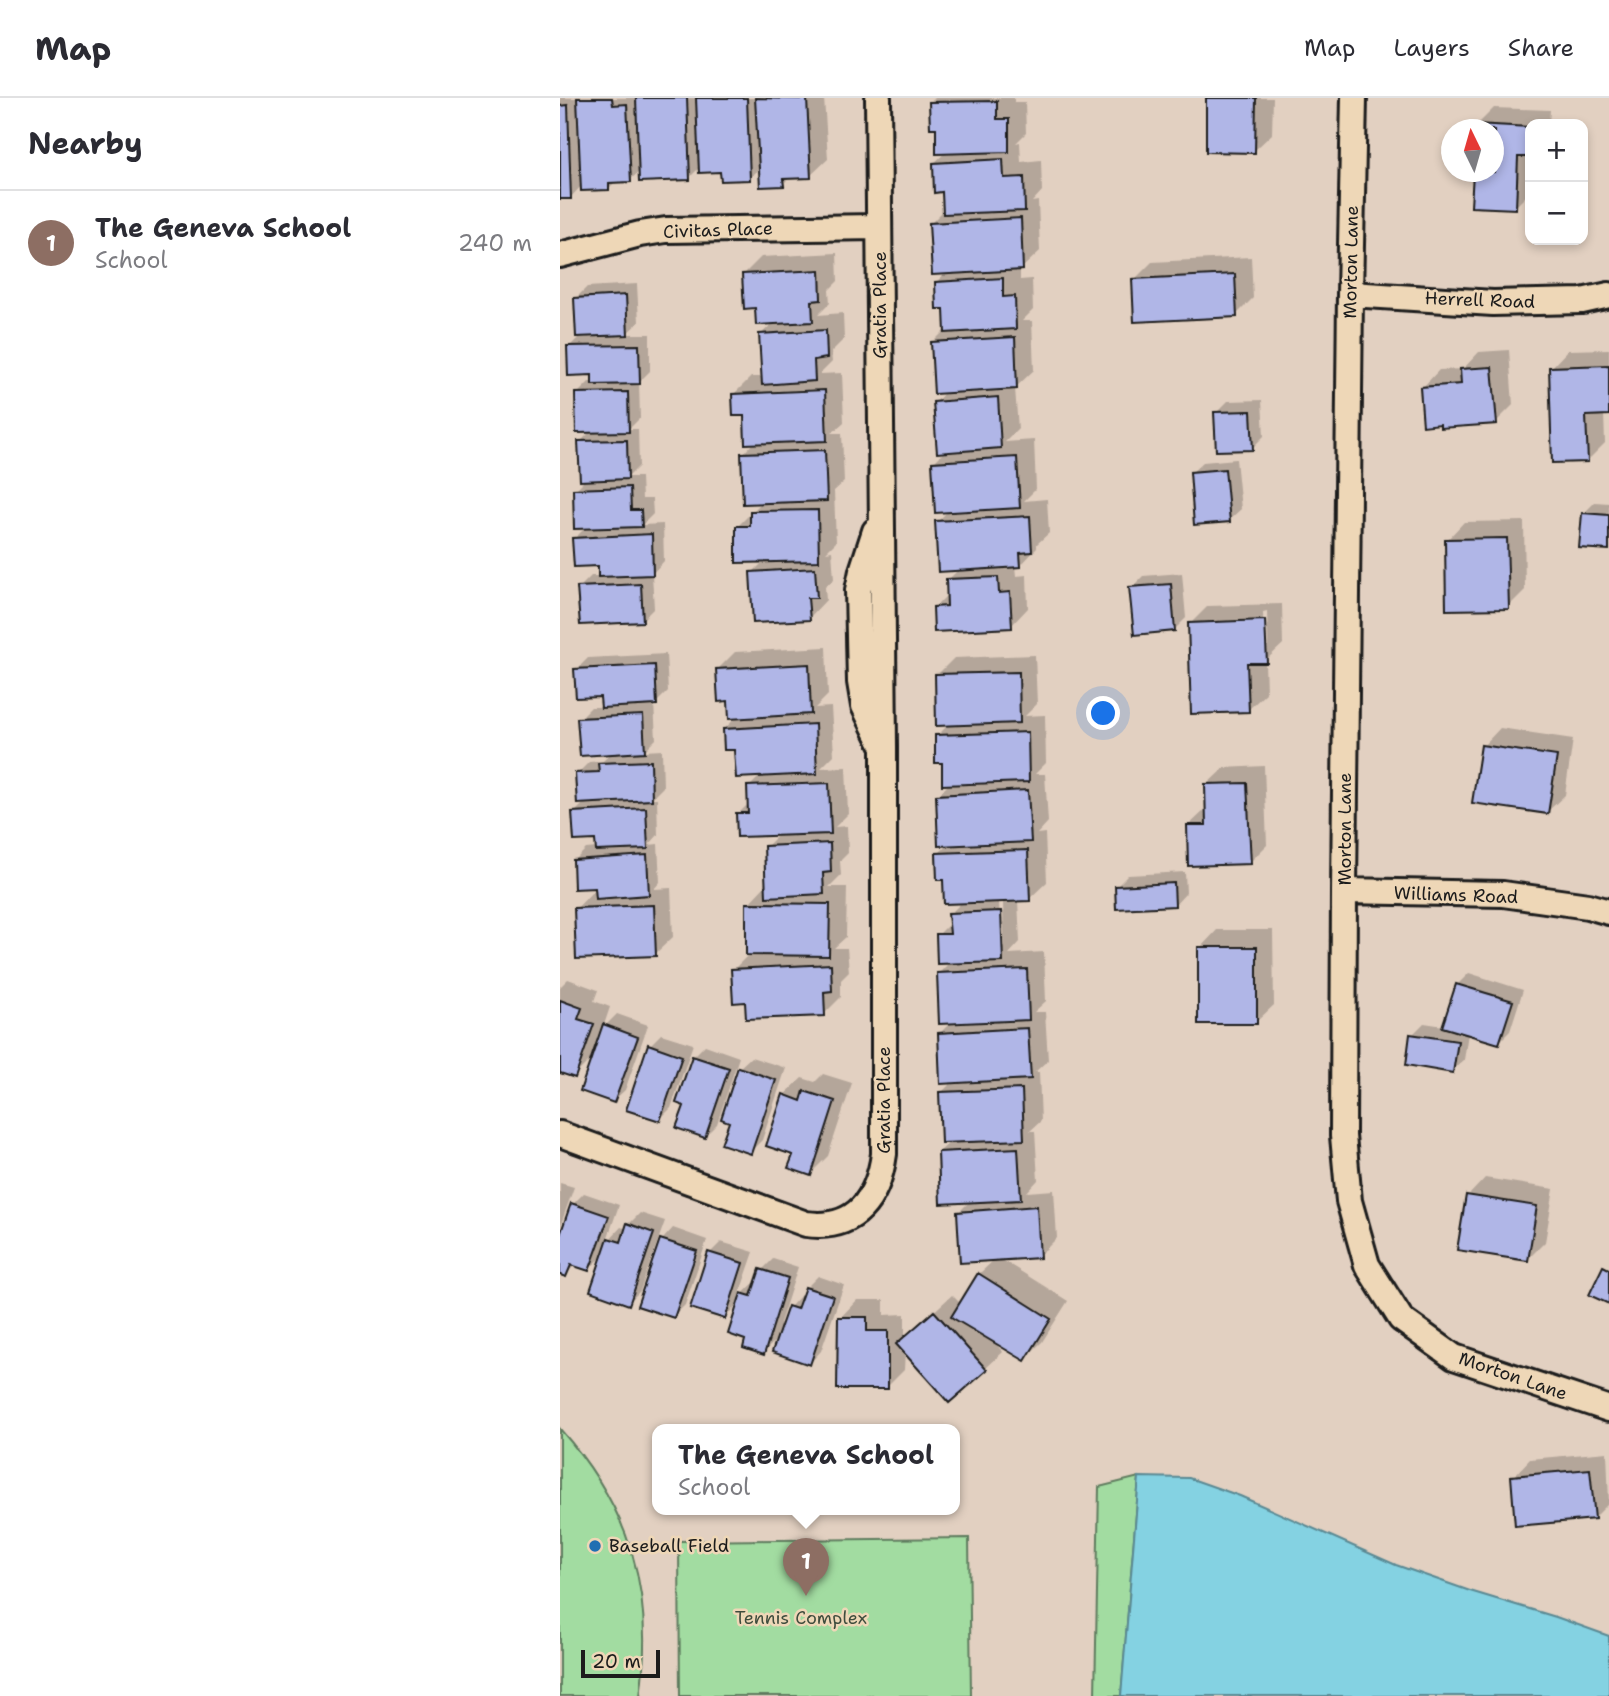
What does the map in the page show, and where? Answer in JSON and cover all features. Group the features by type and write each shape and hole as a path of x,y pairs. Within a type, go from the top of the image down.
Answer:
{"street":[{"name":"Gratia Place","path":"560,1134 806,1224 825,1225 843,1221 856,1214 867,1204 880,1176 884,1154 884,747 878,98"},
{"name":"Morton Lane","path":"1354,98 1344,891 1343,1136 1349,1201 1367,1265 1401,1320 1454,1357 1609,1409"},
{"name":"Civitas Place","path":"560,255 666,230 879,226"},
{"name":"Herrell Road","path":"1350,294 1493,303 1582,301 1609,295"},
{"name":"Williams Road","path":"1344,891 1503,894 1588,906 1609,912"}],"green space":[{"name":"Baseball Field","path":"560,1429 604,1489 632,1553 640,1586 644,1621 640,1696 560,1696"},
{"path":"1139,1477 1121,1696 1095,1696 1099,1487"},
{"name":"Tennis Complex","path":"969,1538 971,1696 680,1696 679,1541"}],"water":[{"path":"1139,1477 1189,1478 1240,1496 1396,1565 1609,1636 1609,1696 1121,1696"}],"building":[{"path":"577,98 612,98 613,105 627,104 631,182 609,183 609,190 581,191"},
{"path":"636,98 687,98 690,180 639,182"},
{"path":"696,98 747,98 750,180 721,181 720,172 699,173"},
{"path":"755,98 807,99 811,178 783,179 784,186 760,187"},
{"path":"1206,98 1256,98 1255,153 1206,152"},
{"path":"997,101 997,119 1009,119 1009,152 936,154 936,128 930,128 929,102"},
{"path":"568,105 571,199 560,199 560,106"},
{"path":"1504,126 1525,127 1525,157 1518,157 1516,209 1471,207 1472,182 1504,182"},
{"path":"1003,159 1004,178 1024,177 1025,211 943,214 942,192 934,193 933,163"},
{"path":"1021,218 1023,270 932,275 929,223"},
{"path":"820,270 821,300 812,301 813,322 756,325 755,308 744,309 742,274"},
{"path":"1235,274 1237,317 1134,322 1132,279"},
{"path":"1003,278 1003,297 1015,296 1016,329 945,333 944,309 936,309 935,282"},
{"path":"626,295 628,335 576,337 574,298"},
{"path":"826,330 827,358 814,360 815,381 762,385 759,334"},
{"path":"1015,337 1017,389 934,394 931,342"},
{"path":"639,345 640,384 592,385 592,375 568,376 567,346"},
{"path":"1609,365 1609,415 1586,416 1588,462 1552,463 1549,367"},
{"path":"1492,367 1497,424 1440,428 1440,424 1423,426 1420,387 1461,384 1460,369"},
{"path":"825,390 827,441 745,444 744,416 733,416 732,394"},
{"path":"628,392 629,432 576,433 575,393"},
{"path":"998,397 1001,448 937,453 933,402"},
{"path":"1251,411 1253,450 1216,451 1214,412"},
{"path":"627,440 628,479 580,481 578,441"},
{"path":"825,450 827,501 743,504 741,453"},
{"path":"1017,457 1020,508 935,513 932,462"},
{"path":"1225,469 1230,522 1194,525 1190,472"},
{"path":"630,487 631,510 641,510 642,527 574,529 573,489"},
{"path":"818,510 819,561 736,563 736,526 750,526 750,511"},
{"path":"1582,513 1609,515 1609,550 1579,548"},
{"path":"1030,516 1032,552 1020,553 1021,567 938,572 935,521"},
{"path":"652,534 653,575 598,577 598,566 574,567 572,538"},
{"path":"1507,538 1509,609 1446,610 1445,539"},
{"path":"815,568 817,598 808,598 810,620 753,623 750,572"},
{"path":"998,577 999,593 1010,592 1012,628 934,632 933,607 947,606 946,579"},
{"path":"641,584 643,622 580,625 577,587"},
{"path":"1171,584 1175,631 1134,635 1129,587"},
{"path":"1265,620 1267,663 1247,663 1249,712 1191,714 1188,623"},
{"path":"809,664 811,714 729,719 728,701 718,702 716,669"},
{"path":"655,665 657,705 601,708 600,697 576,698 574,669"},
{"path":"1019,672 1020,723 936,726 935,674"},
{"path":"643,715 645,752 580,756 577,718"},
{"path":"815,724 817,774 736,778 734,750 724,750 723,729"},
{"path":"1028,732 1029,782 942,785 942,763 935,763 935,735"},
{"path":"1481,745 1557,756 1548,814 1472,803"},
{"path":"651,761 652,800 577,804 575,773 599,772 598,763"},
{"path":"829,783 831,834 737,837 736,813 748,813 747,786"},
{"path":"1247,783 1251,864 1188,866 1187,825 1206,825 1205,784"},
{"path":"1028,790 1031,842 938,846 936,795"},
{"path":"646,808 648,849 596,851 595,840 574,841 572,812"},
{"path":"830,843 831,872 823,873 824,894 766,897 764,846"},
{"path":"1028,850 1030,901 944,904 943,880 937,880 936,853"},
{"path":"647,855 649,895 596,899 595,888 574,889 573,860"},
{"path":"1174,883 1175,906 1116,909 1115,886"},
{"path":"746,903 830,904 829,956 746,955"},
{"path":"654,905 656,956 576,959 574,908"},
{"path":"1001,911 1003,962 937,964 936,934 950,934 948,913"},
{"path":"1198,947 1257,947 1257,1024 1198,1024"},
{"path":"831,964 832,991 824,992 825,1016 746,1019 745,1002 733,1003 731,969"},
{"path":"1027,969 1029,1020 939,1024 937,973"},
{"path":"1456,984 1513,1001 1499,1044 1442,1027"},
{"path":"560,1000 582,1008 578,1019 594,1024 575,1078 560,1073"},
{"path":"603,1024 638,1037 614,1103 580,1091"},
{"path":"1028,1028 1031,1079 940,1084 938,1033"},
{"path":"1410,1034 1458,1041 1453,1073 1406,1065"},
{"path":"648,1044 682,1056 660,1121 626,1110"},
{"path":"692,1056 729,1068 705,1138 676,1128 684,1106 676,1103"},
{"path":"738,1067 776,1080 751,1154 721,1144 729,1122 721,1119"},
{"path":"1022,1089 1024,1140 941,1143 939,1092"},
{"path":"804,1091 835,1101 811,1176 788,1168 793,1155 766,1146 783,1094 801,1101"},
{"path":"1018,1148 1021,1200 940,1204 938,1152"},
{"path":"1466,1195 1537,1206 1528,1261 1457,1250"},
{"path":"571,1203 609,1216 589,1271 571,1265 566,1277 560,1275 560,1235"},
{"path":"1037,1206 1040,1258 960,1263 957,1212"},
{"path":"627,1223 654,1233 629,1305 590,1291 608,1238 621,1242"},
{"path":"660,1239 697,1251 674,1318 637,1306"},
{"path":"708,1252 743,1263 725,1319 690,1308"},
{"path":"1603,1266 1609,1269 1609,1304 1589,1295"},
{"path":"760,1269 788,1278 764,1355 743,1348 745,1340 728,1334 741,1293 751,1296"},
{"path":"978,1273 1051,1319 1025,1361 951,1317"},
{"path":"805,1287 833,1296 810,1365 772,1352 788,1306 797,1309"},
{"path":"934,1311 987,1370 949,1403 896,1344"},
{"path":"838,1317 867,1317 867,1331 888,1331 888,1389 837,1389"},
{"path":"1590,1469 1595,1519 1515,1526 1511,1476"}],"place":[{"name":"Baseball Field","path":"595,1546"},
{"name":"The Geneva School","path":"806,1596"}]}
